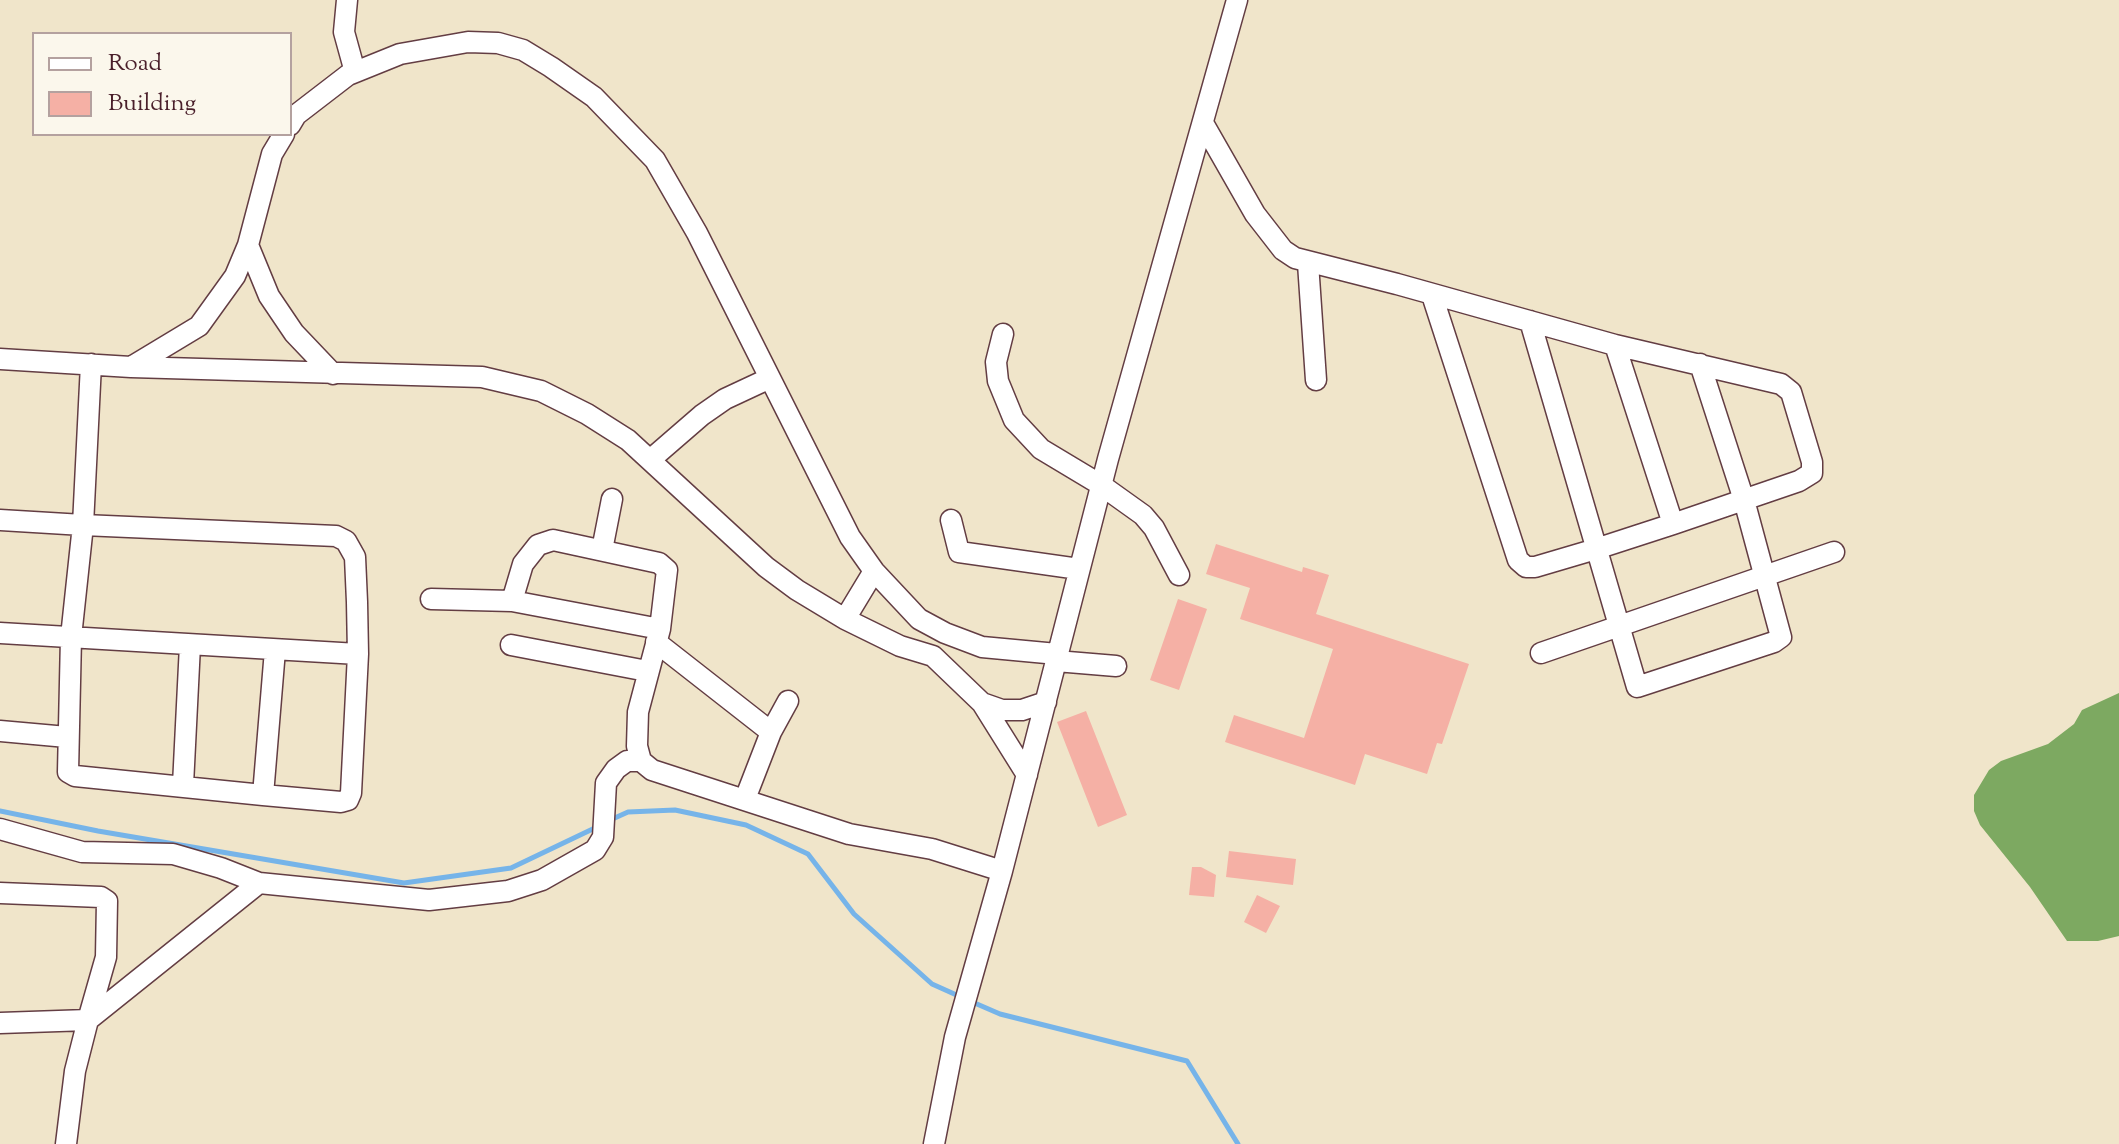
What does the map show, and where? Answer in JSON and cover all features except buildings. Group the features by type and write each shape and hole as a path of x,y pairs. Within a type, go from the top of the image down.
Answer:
{"street":[{"path":"347,0 344,32 355,72"},
{"path":"934,1144 955,1037 1002,871 1101,485 1237,0"},
{"path":"292,122 326,90 355,72 400,54 468,42 498,43 523,50 594,97 655,160 697,233 850,537 874,571 919,619 982,647 1116,666"},
{"path":"1203,123 1255,214 1283,250 1308,263 1432,295 1530,321 1615,345 1781,384 1791,392 1812,462 1812,473 1799,481 1673,524 1535,567 1526,567 1518,560 1432,295"},
{"path":"131,367 199,326 235,276 248,245 272,154 283,136"},
{"path":"248,245 269,296 294,333 333,374"},
{"path":"1308,263 1316,380"},
{"path":"1530,321 1637,687 1779,640 1781,635 1744,500 1700,364"},
{"path":"1003,334 996,362 998,381 1014,420 1041,449 1143,515 1154,528 1179,575"},
{"path":"1615,345 1673,524"},
{"path":"0,359 131,367 482,377 541,391 587,414 628,440 766,567 845,619 900,646 933,656 982,703 1027,775"},
{"path":"0,520 83,525 336,536 346,541 355,557 358,654 351,793 348,800 341,802 263,795 69,774 66,770 71,637 83,525 91,364"},
{"path":"650,460 725,399 770,378"},
{"path":"602,550 612,499"},
{"path":"951,520 959,552 1079,569"},
{"path":"512,601 523,564 543,542 564,541 659,563 667,570 658,635 638,712 637,746 641,761 652,770 849,834 932,849 1002,871"},
{"path":"1541,653 1834,552"},
{"path":"845,619 874,571"},
{"path":"431,599 512,601 658,635 771,732"},
{"path":"0,633 358,654"},
{"path":"933,656 945,633"},
{"path":"183,785 190,645"},
{"path":"511,645 647,671"},
{"path":"263,795 275,650"},
{"path":"745,799 771,732 788,701"},
{"path":"982,703 1002,710 1022,710 1046,702"},
{"path":"0,731 67,737"},
{"path":"0,829 82,852 173,854 259,883 429,900 508,891 566,869 595,850 603,837 606,783 616,769 627,761 641,761"},
{"path":"0,1023 88,1020 259,883"},
{"path":"0,893 101,897 107,901 106,957 75,1071 66,1144"}],"green space":[{"path":"2119,693 2119,936 2098,941 2067,941 2030,887 1980,825 1974,811 1974,795 1989,770 2001,761 2048,744 2074,724 2082,710"}],"waterway":[{"path":"608,821 628,812 675,810 746,825 808,854 854,914 932,984 961,997"},
{"path":"0,811 98,831 404,883 511,868 599,826"},
{"path":"970,1001 1000,1014 1187,1061 1238,1144"}]}
